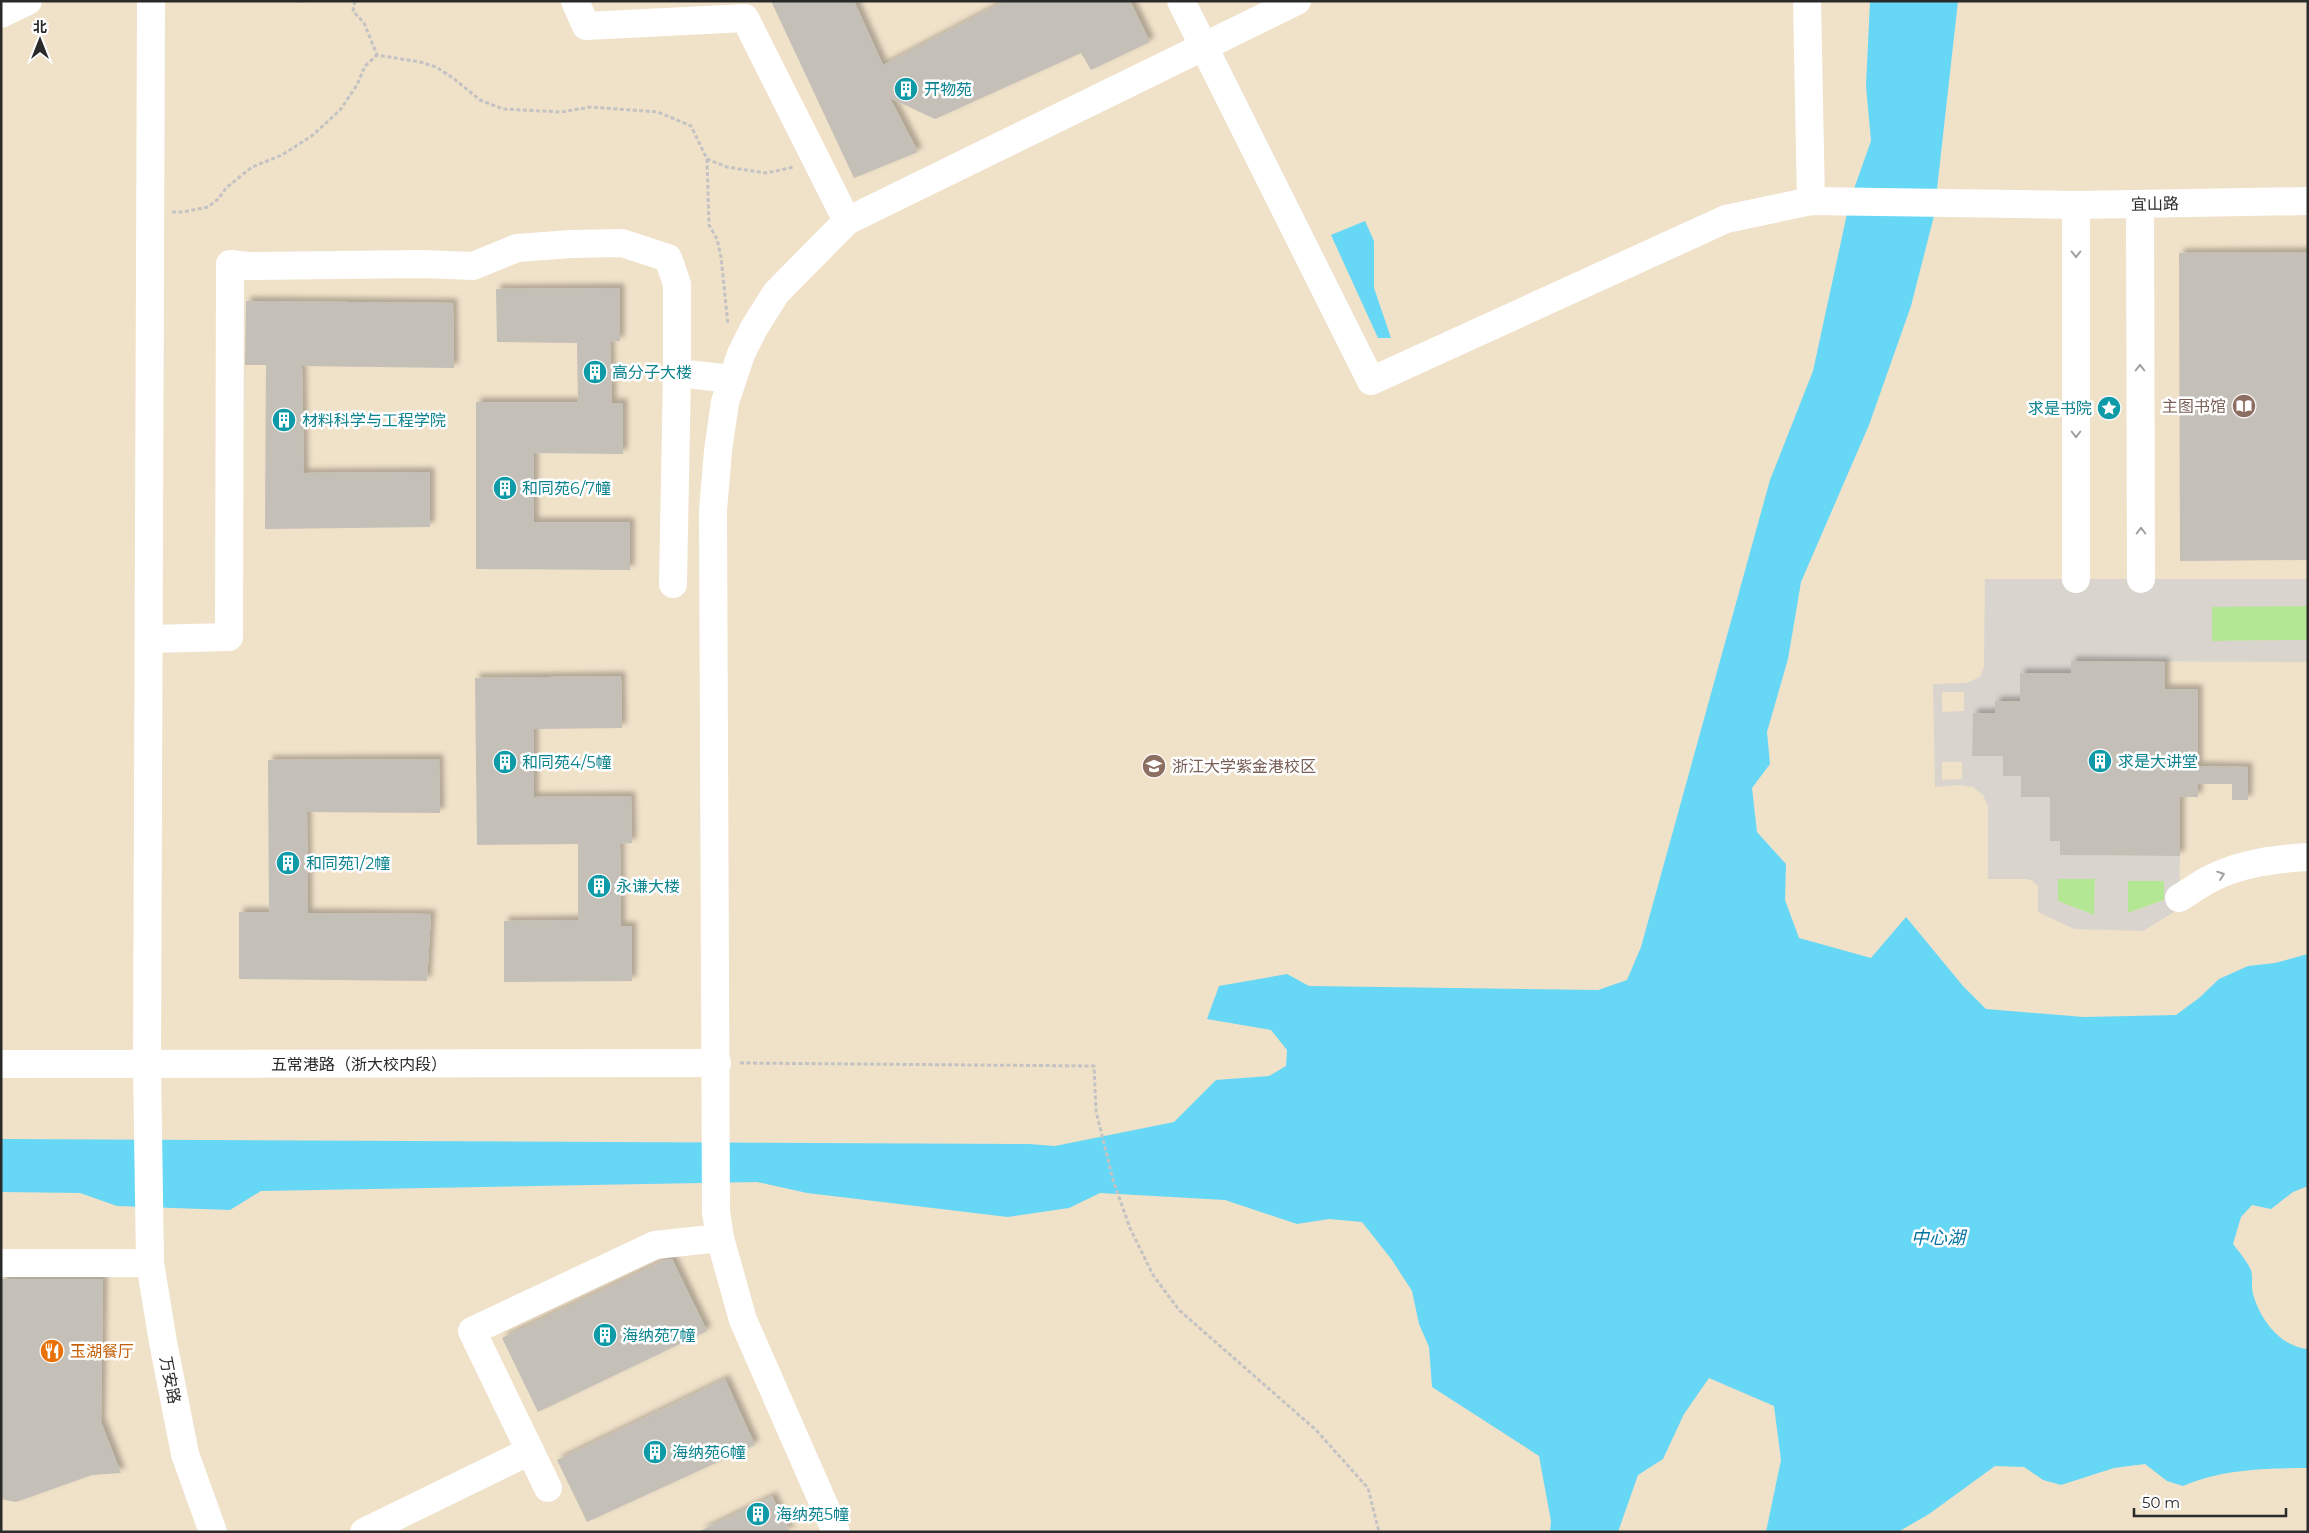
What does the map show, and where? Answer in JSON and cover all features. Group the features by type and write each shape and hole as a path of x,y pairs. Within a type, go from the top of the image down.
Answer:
{"street":[{"path":"1,14 28,1"},
{"name":"万安路","path":"151,1 147,1065 150,1263 185,1454 214,1532"},
{"path":"575,1 586,26 745,18 847,221"},
{"path":"1181,1 1204,47"},
{"path":"836,1532 743,1320 718,1225 715,1108 717,1063 713,510 718,451 725,402 737,366 754,328 776,293 847,221 1297,1"},
{"path":"1807,1 1818,201"},
{"name":"宜山路","path":"1204,47 1371,381 1726,219 1818,201 2002,205 2308,201"},
{"path":"2140,204 2141,579"},
{"path":"2076,205 2076,579"},
{"path":"149,639 230,636 230,264 248,266 422,264 473,266 517,248 622,243 668,258 678,284 673,584"},
{"path":"677,373 737,366"},
{"path":"2179,898 2213,878 2250,864 2308,857"},
{"name":"五常港路（浙大校内段）","path":"1,1064 717,1063"},
{"path":"548,1488 472,1331 655,1245 718,1225"},
{"path":"1,1263 150,1263"},
{"path":"364,1532 530,1451"}],"path":[{"path":"296,1 306,1"},
{"path":"354,1 354,11 364,23 377,55"},
{"path":"151,212 183,212 208,206 218,199 226,188 252,167 282,155 313,135 340,110 357,85 366,66 377,55"},
{"path":"377,55 420,62 436,67 480,100 503,109 561,112 591,107 658,112 691,126 707,159 709,225 718,239 728,326 737,366"},
{"path":"707,159 727,167 766,173 796,167 814,154"},
{"path":"717,1063 1094,1066 1096,1111 1115,1186 1130,1228 1154,1275 1179,1310 1316,1430 1368,1488 1379,1532"}],"shaded area":[{"name":"浙江大学紫金港校区","path":"1,1 2308,1 2308,1532 1,1532"},
{"path":"1985,579 2308,579 2308,606 2212,607 2212,641 2308,640 2308,662 2072,661 2071,673 2020,673 2020,701 1995,713 1973,713 1972,756 2003,756 2003,776 2021,776 2021,797 2050,797 2060,841 2060,855 2180,856 2179,909 2143,931 2074,929 2038,912 2038,886 2033,881 2026,879 1988,879 1988,806 1983,795 1973,787 1959,785 1935,787 1933,684 1966,683 1980,677 1984,667","holes":["1942,692 1964,692 1964,711 1942,712","1942,762 1962,762 1962,779 1942,780","2058,879 2095,879 2094,915 2058,901","2128,881 2164,881 2164,900 2128,913"]}],"green space":[{"path":"2212,606 2308,606 2308,640 2212,641"},
{"path":"2058,879 2095,879 2094,915 2058,901"},
{"path":"2128,881 2164,881 2164,900 2128,913"}],"water":[{"name":"中心湖","path":"1870,1 1958,1 1934,216 1911,306 1869,425 1801,582 1788,659 1767,732 1770,764 1752,788 1757,832 1786,864 1785,900 1799,938 1871,958 1906,917 1963,986 1986,1009 2084,1017 2176,1015 2199,998 2219,979 2248,966 2275,963 2308,954 2308,1186 2293,1192 2271,1209 2252,1205 2241,1217 2233,1244 2251,1270 2253,1294 2266,1322 2280,1337 2289,1343 2308,1349 2308,1468 2260,1469 2229,1473 2198,1480 2183,1486 2167,1481 2145,1464 2114,1468 2061,1485 2043,1480 2024,1467 1995,1466 1929,1514 1898,1532 1766,1532 1781,1460 1774,1406 1709,1378 1684,1414 1663,1459 1638,1475 1618,1532 1550,1532 1551,1521 1539,1456 1432,1387 1429,1347 1419,1324 1412,1291 1392,1260 1362,1222 1329,1219 1297,1224 1225,1200 1100,1193 1069,1208 1008,1217 807,1193 757,1182 261,1191 230,1210 117,1206 80,1193 1,1192 1,1139 1029,1144 1055,1146 1174,1122 1216,1080 1269,1076 1286,1066 1287,1050 1271,1030 1207,1019 1219,986 1287,974 1309,986 1598,990 1627,980 1641,947 1770,480 1813,371 1850,200 1871,141 1866,86"},
{"path":"1365,221 1374,241 1374,288 1391,338 1378,338 1331,235"}],"building":[{"name":"开物苑","path":"771,1 854,1 883,65 1005,1 1130,1 1150,42 1091,70 1081,53 935,119 890,98 918,152 854,178"},
{"name":"主图书馆","path":"2308,252 2308,560 2180,561 2179,253"},
{"name":"和同苑6/7幢","path":"620,288 620,341 610,342 612,403 623,403 623,454 534,453 534,522 630,522 630,570 476,569 476,402 578,402 577,343 497,342 496,289"},
{"name":"材料科学与工程学院","path":"246,301 453,303 454,368 302,366 304,473 430,472 430,527 265,529 266,365 245,365"},
{"name":"求是大讲堂","path":"2071,661 2165,662 2165,689 2198,689 2198,766 2248,767 2248,800 2232,800 2232,784 2198,784 2198,797 2180,797 2180,856 2060,855 2060,841 2050,841 2050,797 2021,797 2021,776 2003,776 2003,756 1972,756 1973,713 1995,713 1995,701 2020,701 2020,673 2071,673"},
{"name":"和同苑4/5幢","path":"621,676 622,728 534,729 534,797 631,796 632,843 620,844 621,926 632,926 632,981 504,982 504,921 578,920 578,844 477,845 475,678"},
{"name":"和同苑1/2幢","path":"439,759 440,813 307,812 308,913 431,914 427,981 239,979 239,912 269,912 268,760"},
{"name":"海纳苑7幢","path":"667,1259 672,1259 707,1331 538,1412 502,1338"},
{"name":"玉湖餐厅","path":"1,1279 103,1279 101,1422 121,1473 92,1475 16,1502 1,1499"},
{"name":"海纳苑6幢","path":"725,1379 755,1445 587,1522 557,1460"},
{"name":"海纳苑5幢","path":"772,1496 790,1532 698,1532"}],"place":[{"name":"开物苑","path":"906,89"},
{"name":"高分子大楼","path":"595,372"},
{"name":"主图书馆","path":"2244,406"},
{"name":"求是书院","path":"2109,408"},
{"name":"材料科学与工程学院","path":"284,420"},
{"name":"和同苑6/7幢","path":"505,488"},
{"name":"求是大讲堂","path":"2100,761"},
{"name":"和同苑4/5幢","path":"505,762"},
{"name":"浙江大学紫金港校区","path":"1154,766"},
{"name":"和同苑1/2幢","path":"288,863"},
{"name":"永谦大楼","path":"599,886"},
{"name":"海纳苑7幢","path":"605,1335"},
{"name":"玉湖餐厅","path":"52,1351"},
{"name":"海纳苑6幢","path":"655,1452"},
{"name":"海纳苑5幢","path":"758,1514"}]}
